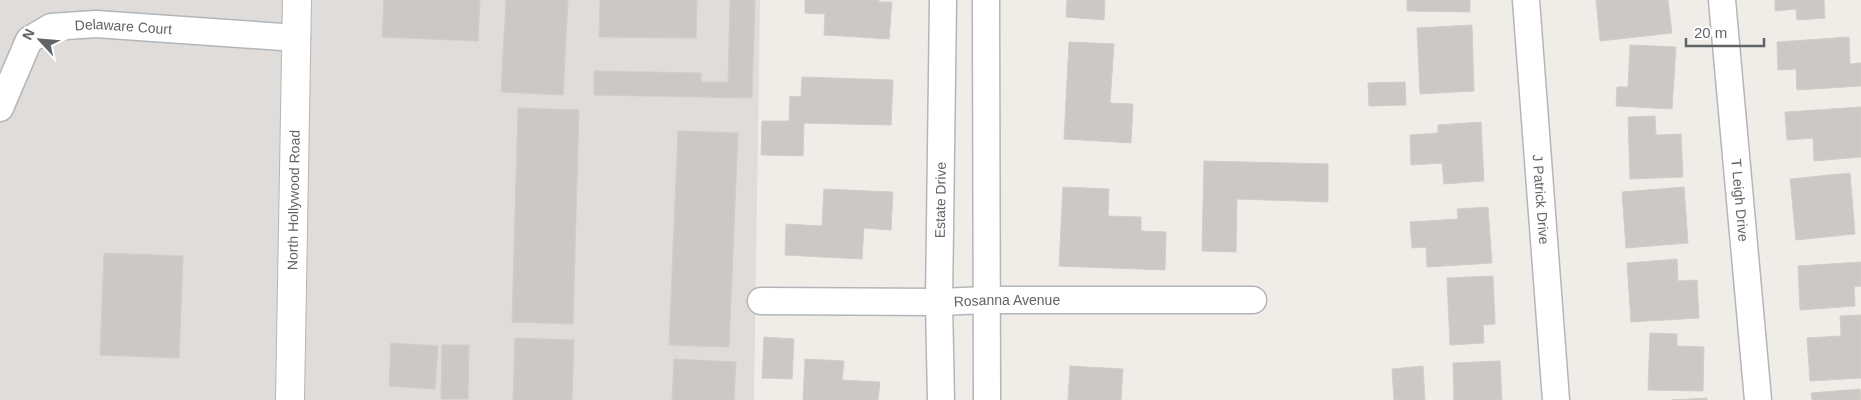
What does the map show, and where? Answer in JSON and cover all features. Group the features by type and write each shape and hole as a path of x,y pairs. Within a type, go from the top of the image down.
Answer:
{"main road":[{"name":"North Hollywood Road","path":"290,400 297,0"}],"street":[{"name":"Estate Drive","path":"941,400 939,302 943,0"},
{"path":"986,0 987,400"},
{"name":"J Patrick Drive","path":"1526,0 1556,400"},
{"name":"T Leigh Drive","path":"1722,0 1758,400"},
{"name":"Delaware Court","path":"0,108 29,40 51,26 96,24 297,38"},
{"name":"Rosanna Avenue","path":"761,301 1253,300"}],"shaded area":[{"path":"0,0 760,0 754,400 0,400"}],"building":[{"path":"384,0 480,0 478,41 382,37"},
{"path":"506,0 568,0 563,95 501,92"},
{"path":"600,0 697,0 696,38 599,37"},
{"path":"730,0 755,0 752,98 594,95 594,71 701,73 701,82 728,82"},
{"path":"805,0 879,0 879,2 892,2 889,39 824,35 825,14 805,13"},
{"path":"1067,0 1105,0 1104,20 1066,17"},
{"path":"1407,0 1470,0 1470,12 1407,11"},
{"path":"1596,0 1668,0 1672,33 1600,41"},
{"path":"1775,0 1824,0 1825,18 1797,20 1796,9 1775,11"},
{"path":"1472,25 1474,91 1420,94 1417,28"},
{"path":"1849,37 1850,64 1861,63 1861,86 1797,90 1796,69 1778,70 1777,42"},
{"path":"1069,42 1114,44 1110,103 1133,104 1131,143 1064,139"},
{"path":"1630,45 1676,47 1672,109 1616,106 1617,87 1628,87"},
{"path":"802,77 893,80 891,125 804,123 803,156 761,155 762,121 789,121 790,96 801,97"},
{"path":"1405,82 1406,105 1369,106 1368,83"},
{"path":"1861,107 1861,157 1814,161 1813,138 1787,140 1785,112"},
{"path":"518,108 579,110 573,324 512,322"},
{"path":"1655,116 1656,135 1681,134 1683,177 1630,179 1628,117"},
{"path":"1481,122 1484,181 1444,184 1442,163 1411,165 1410,135 1438,133 1438,125"},
{"path":"678,131 738,133 729,347 669,345"},
{"path":"1204,161 1328,164 1328,202 1237,199 1236,252 1202,251"},
{"path":"1850,173 1855,234 1796,240 1790,179"},
{"path":"1063,187 1109,189 1108,216 1141,217 1141,231 1166,232 1165,270 1059,266"},
{"path":"1684,187 1688,243 1626,248 1622,192"},
{"path":"824,189 893,192 891,230 864,228 862,259 785,255 786,224 822,226"},
{"path":"1488,207 1492,263 1427,267 1426,247 1412,248 1410,222 1458,219 1457,209"},
{"path":"104,253 183,256 179,358 100,355"},
{"path":"1677,259 1678,281 1697,280 1699,318 1631,322 1627,263"},
{"path":"1861,262 1861,286 1854,287 1855,306 1800,310 1798,266"},
{"path":"1493,276 1495,324 1483,325 1484,343 1450,345 1447,278"},
{"path":"1861,315 1861,378 1810,381 1807,338 1841,336 1840,316"},
{"path":"1650,333 1677,334 1677,346 1704,347 1703,391 1648,390"},
{"path":"764,337 794,339 792,379 762,378"},
{"path":"515,338 574,340 572,400 513,400"},
{"path":"391,343 438,346 435,389 389,386"},
{"path":"442,345 469,345 468,399 441,399"},
{"path":"674,359 736,362 734,400 672,400"},
{"path":"805,359 844,361 842,380 880,382 878,400 803,400"},
{"path":"1500,361 1502,400 1454,400 1453,363"},
{"path":"1070,366 1123,369 1121,400 1068,400"},
{"path":"1423,366 1425,400 1394,400 1392,369"},
{"path":"1860,389 1861,400 1812,400 1811,393"},
{"path":"1707,398 1707,400 1671,400"}]}
